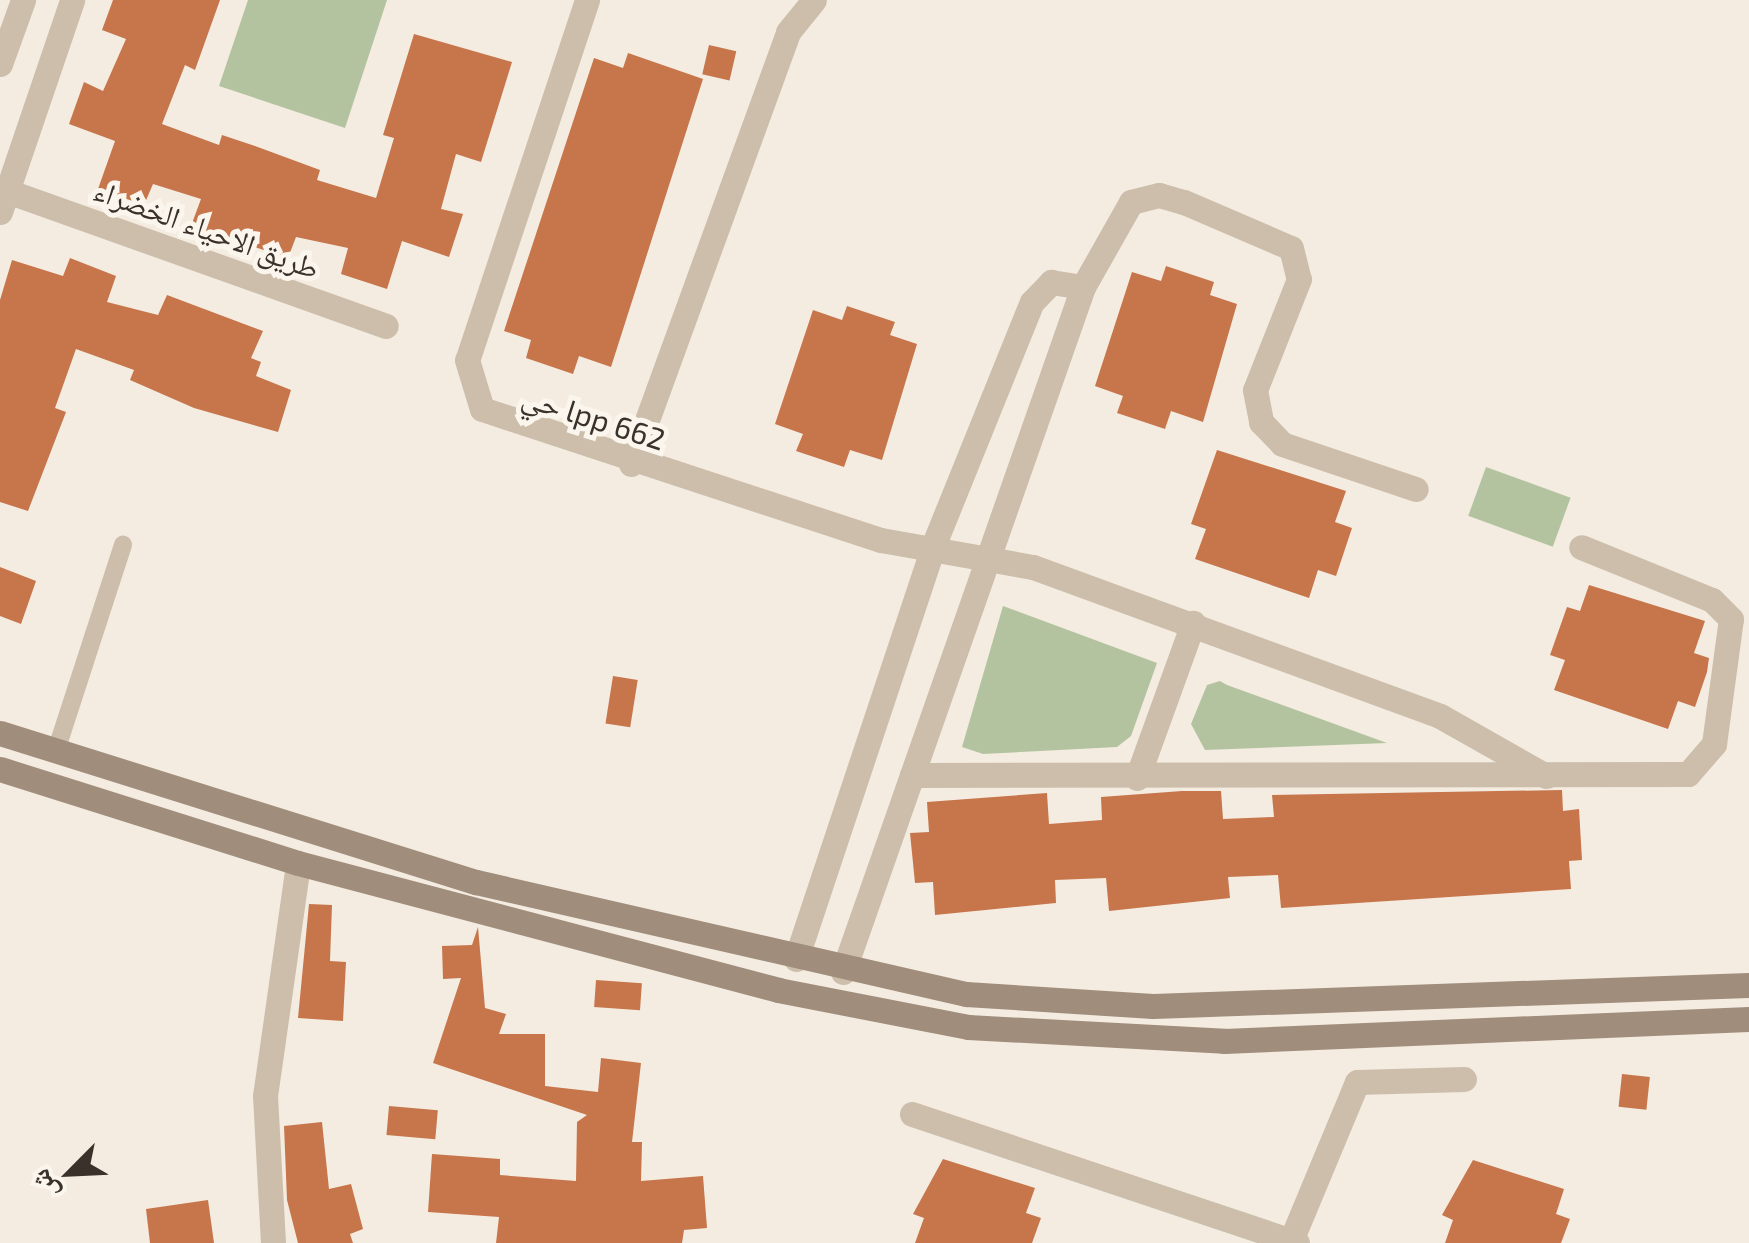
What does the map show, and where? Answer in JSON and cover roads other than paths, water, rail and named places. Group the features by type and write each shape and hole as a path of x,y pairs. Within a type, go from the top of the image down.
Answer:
{"main road":[{"path":"0,733 423,867 843,972 1028,1001 1154,1006 1749,985"},
{"path":"0,769 298,863 825,1001 1032,1034 1224,1041 1749,1019"}],"street":[{"path":"0,64 23,0"},
{"path":"3,202 72,0"},
{"name":"حي lpp 662","path":"587,0 466,377 496,419 631,464 932,550 988,559 1193,623 1440,716 1546,776"},
{"path":"631,464 788,32 814,0"},
{"path":"843,972 1084,287 1120,212 1146,196 1282,240 1299,279 1255,390 1261,422 1282,444 1416,490"},
{"name":"طريق الاحياء الخضراء","path":"3,202 386,326"},
{"path":"796,960 932,550 1036,294 1051,282 1084,287"},
{"path":"912,776 1675,778 1700,766 1714,744 1735,631 1712,600 1581,548"},
{"path":"1137,778 1193,623"},
{"path":"273,1243 265,1096 298,863"},
{"path":"912,1114 1293,1242 1357,1082 1464,1079"}],"lane":[{"path":"56,751 123,546"}]}
